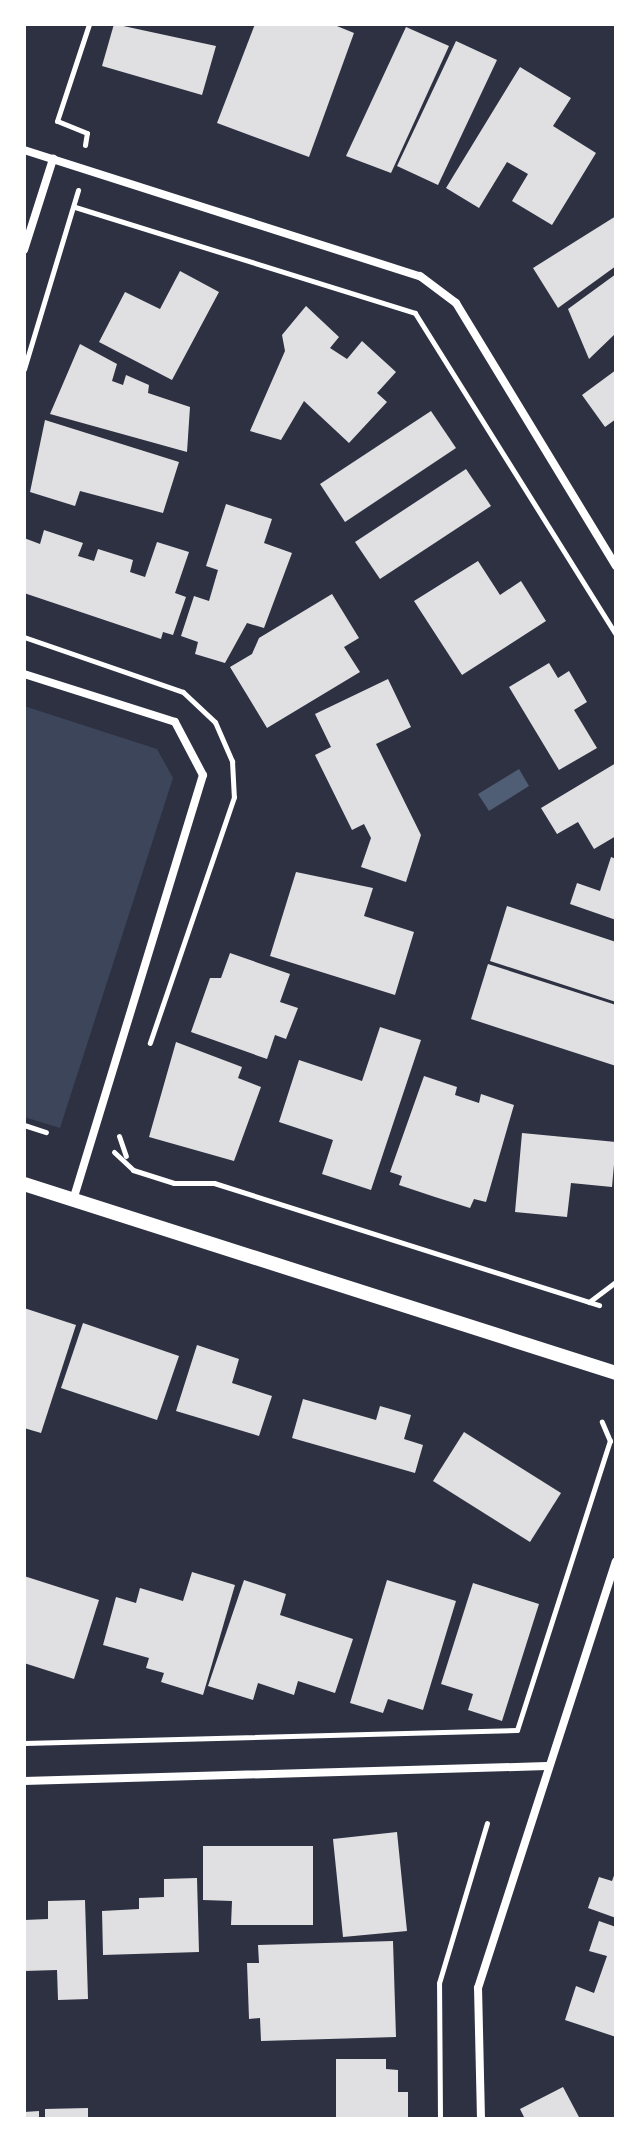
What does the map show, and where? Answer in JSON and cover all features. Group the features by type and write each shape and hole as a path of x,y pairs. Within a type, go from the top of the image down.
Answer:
{"street":[{"path":"24,150 420,276 456,303 613,554 616,566"},
{"path":"24,250 53,159"},
{"path":"24,674 175,722 203,775 73,1200"},
{"path":"24,1184 616,1373"},
{"path":"481,2119 478,1988 547,1766 616,1562"},
{"path":"24,1781 547,1766"}],"path":[{"path":"24,369 75,207 87,133 57,121 89,24"},
{"path":"75,207 415,313 616,635"},
{"path":"24,1125 46,1132"},
{"path":"108,1150 126,1156 133,1170 174,1183 214,1183 599,1305"},
{"path":"589,1302 616,1282"},
{"path":"24,1743 517,1730 610,1441 602,1422"},
{"path":"440,2119 439,1983 487,1823"}],"shaded area":[{"path":"24,706 157,749 173,778 60,1128 24,1117"},
{"path":"519,769 529,786 489,811 478,794"}],"building":[{"path":"114,24 216,46 202,95 102,66"},
{"path":"255,24 332,24 354,33 309,157 217,123"},
{"path":"406,27 449,46 391,173 346,156"},
{"path":"456,41 497,60 438,185 397,166"},
{"path":"520,67 571,98 553,126 596,153 552,225 512,201 528,174 507,162 479,208 446,188"},
{"path":"616,216 616,266 558,308 533,268"},
{"path":"180,271 219,292 172,380 99,342 125,292 160,309"},
{"path":"616,274 616,333 589,359 568,309"},
{"path":"306,306 339,337 330,348 347,359 362,341 396,372 377,393 387,402 349,443 304,401 281,440 250,431 285,351 282,335"},
{"path":"80,344 117,364 112,381 123,385 126,375 149,385 148,393 190,407 187,452 50,414"},
{"path":"616,370 616,419 605,427 582,395"},
{"path":"431,411 456,448 345,522 320,484"},
{"path":"45,420 179,462 163,513 80,491 75,506 30,492"},
{"path":"466,469 491,506 380,579 355,542"},
{"path":"226,504 272,519 264,543 292,553 264,628 247,623 225,663 195,654 198,642 181,636 194,596 209,601 218,570 206,566"},
{"path":"44,530 83,543 78,556 94,561 98,549 133,560 130,572 145,577 157,542 189,552 175,593 186,597 173,635 163,632 161,639 24,593 24,538 40,544"},
{"path":"478,561 500,595 521,581 546,621 462,675 414,601"},
{"path":"332,594 359,638 344,647 360,672 267,728 230,667 252,654 259,638"},
{"path":"549,663 558,678 569,671 587,702 574,710 597,748 559,770 509,687"},
{"path":"388,679 411,727 376,744 421,835 406,882 361,867 371,838 364,824 352,830 315,755 331,747 315,714"},
{"path":"616,763 616,836 594,849 578,822 557,834 541,808"},
{"path":"611,857 616,859 616,920 570,904 577,883 600,891"},
{"path":"296,872 373,888 364,916 414,932 395,995 270,956"},
{"path":"507,906 616,942 616,1002 490,961"},
{"path":"230,953 290,974 280,1002 298,1008 286,1039 275,1035 267,1059 191,1032 210,978 221,978"},
{"path":"488,964 616,1005 616,1066 471,1019"},
{"path":"380,1027 421,1040 371,1190 322,1174 333,1140 279,1122 299,1060 362,1081"},
{"path":"176,1042 242,1067 238,1078 261,1087 234,1161 149,1137"},
{"path":"424,1076 457,1087 455,1095 479,1103 481,1094 514,1105 486,1202 474,1199 470,1208 399,1185 402,1176 390,1172"},
{"path":"522,1133 616,1142 612,1187 571,1183 567,1217 515,1212"},
{"path":"24,1308 76,1325 41,1433 24,1428"},
{"path":"83,1323 179,1356 157,1420 61,1388"},
{"path":"197,1345 239,1359 232,1383 272,1396 259,1436 176,1411"},
{"path":"303,1399 376,1420 380,1406 411,1415 404,1439 423,1445 415,1473 292,1438"},
{"path":"464,1432 561,1493 530,1542 433,1481"},
{"path":"192,1572 235,1585 203,1695 161,1682 164,1673 146,1668 149,1658 103,1645 116,1597 136,1603 140,1588 183,1601"},
{"path":"24,1576 99,1600 74,1679 24,1663"},
{"path":"244,1580 286,1594 280,1615 353,1639 335,1693 298,1681 294,1695 258,1683 253,1700 208,1686"},
{"path":"387,1580 456,1601 423,1710 388,1699 383,1713 350,1703"},
{"path":"473,1583 539,1604 502,1721 468,1710 473,1694 441,1684"},
{"path":"397,1832 407,1931 343,1937 333,1839"},
{"path":"203,1846 313,1846 313,1925 231,1925 232,1901 203,1900"},
{"path":"616,1870 616,1918 588,1908 599,1877 612,1881"},
{"path":"197,1878 199,1952 103,1955 102,1911 139,1909 139,1898 164,1897 164,1879"},
{"path":"85,1900 88,1999 58,2000 57,1970 24,1971 24,1920 48,1919 48,1901"},
{"path":"599,1921 616,1927 616,2037 565,2020 576,1986 594,1993 607,1956 589,1951"},
{"path":"393,1941 396,2037 261,2041 260,2018 249,2019 247,1963 259,1963 258,1945"},
{"path":"336,2059 386,2059 386,2069 398,2070 398,2092 408,2092 408,2119 336,2119"},
{"path":"563,2087 580,2119 525,2119 520,2109"},
{"path":"88,2108 88,2119 45,2119 45,2109"},
{"path":"39,2111 39,2119 24,2119 24,2112"}]}
